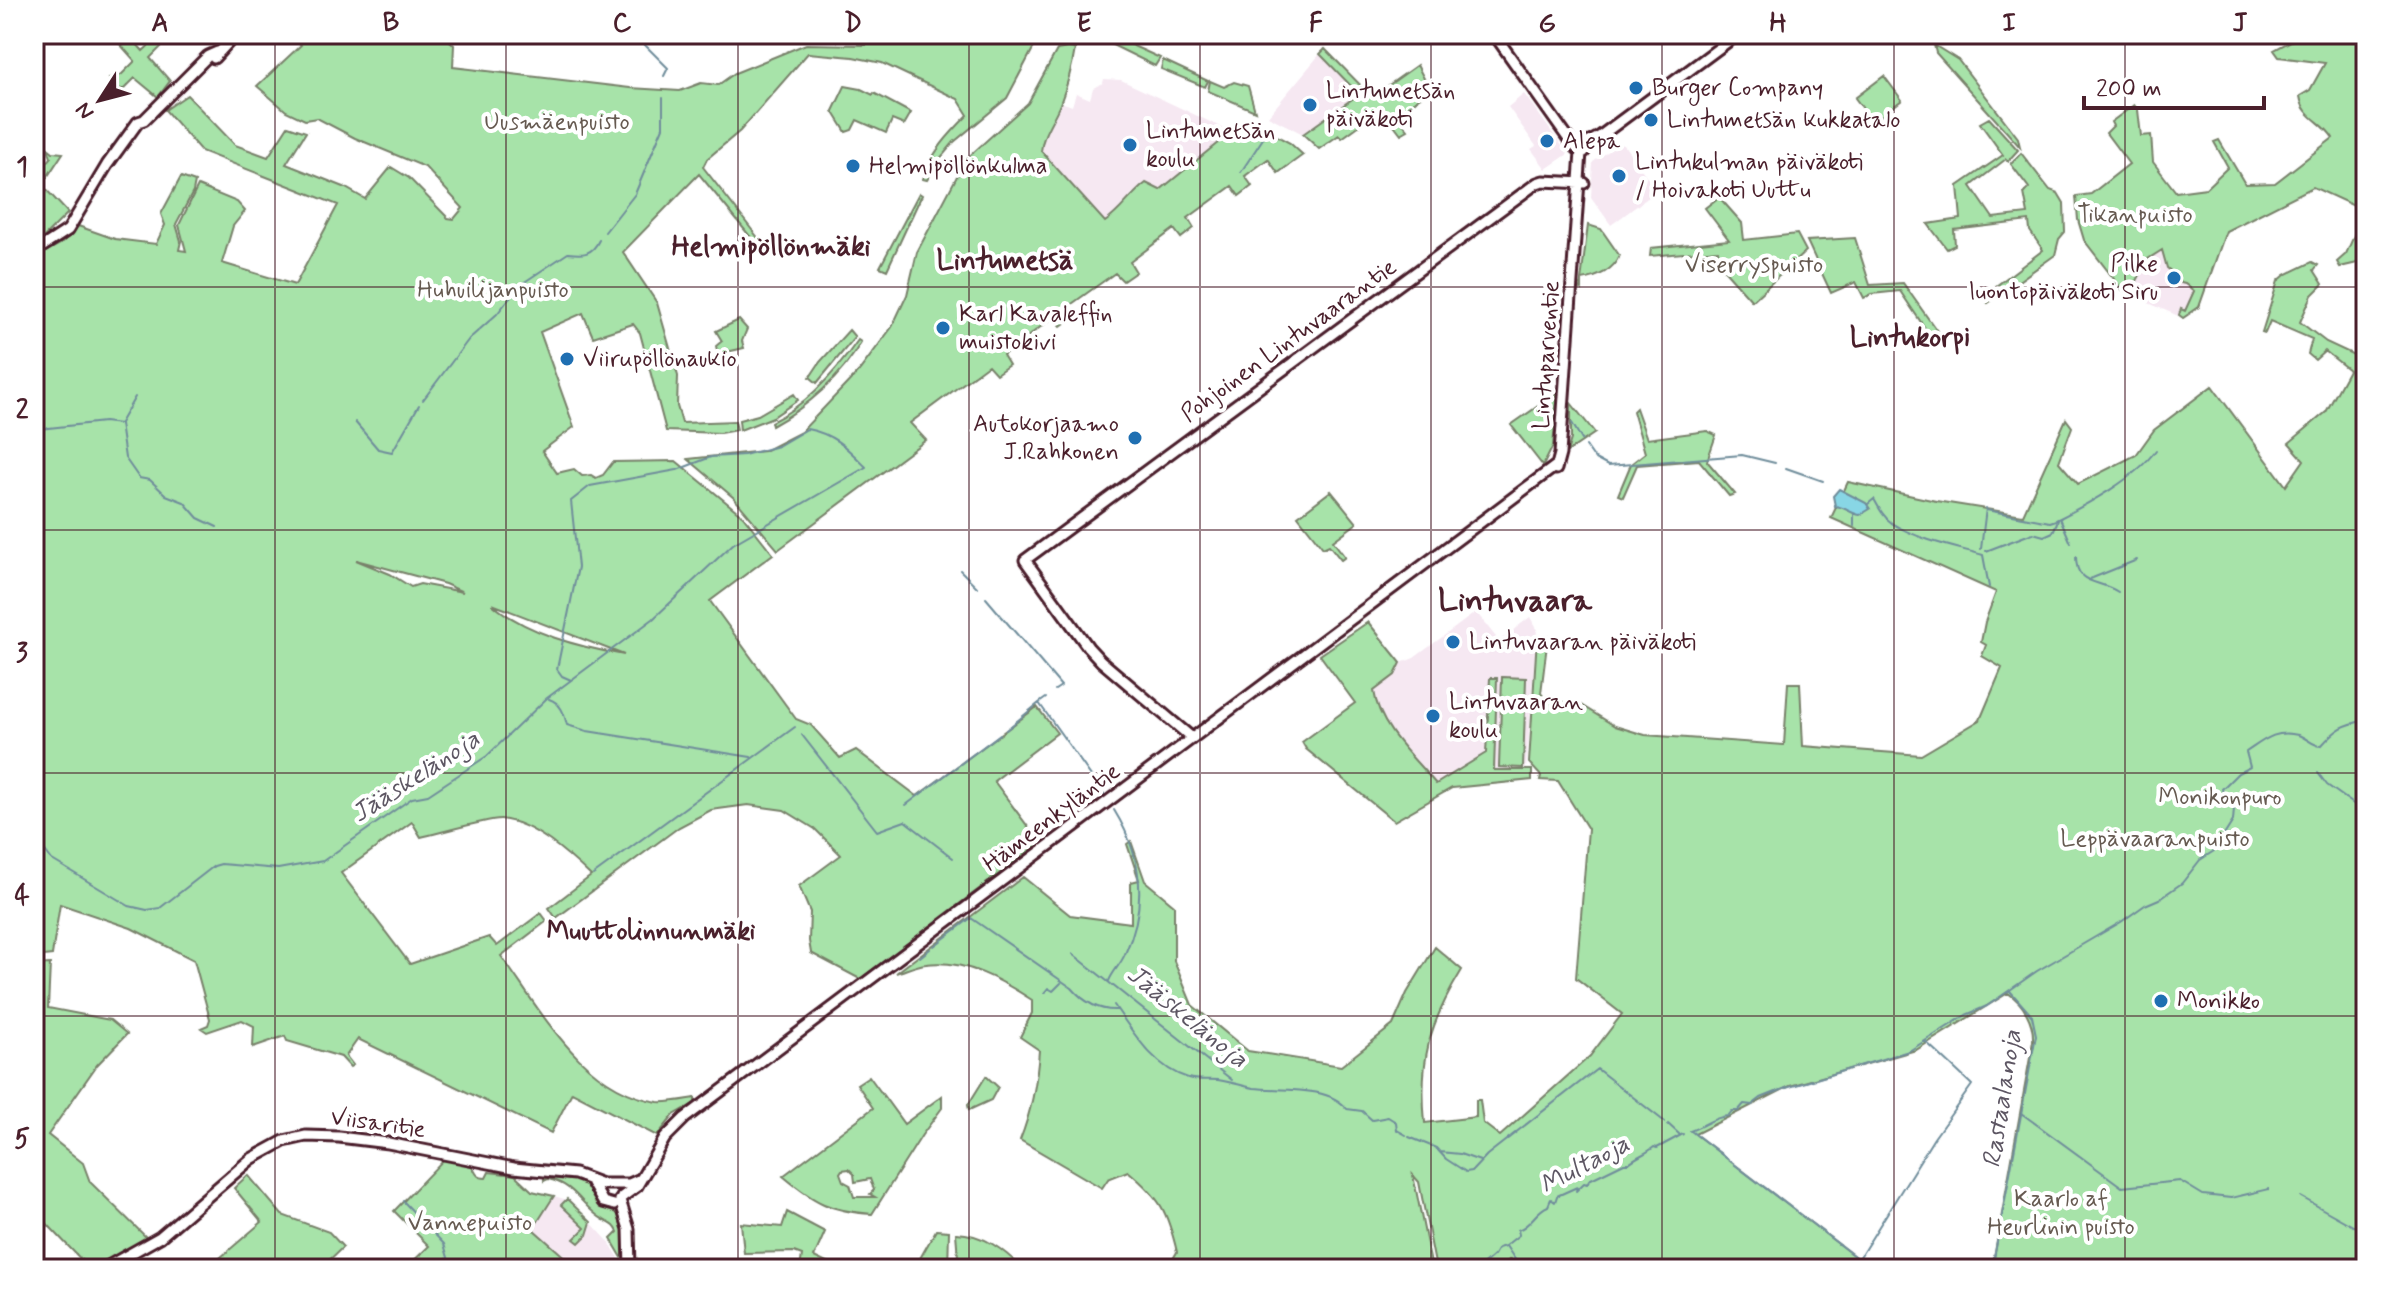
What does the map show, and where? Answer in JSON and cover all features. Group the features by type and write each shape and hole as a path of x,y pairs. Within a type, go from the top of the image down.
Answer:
{"street":[{"path":"34,252 65,233 107,165 128,138 140,129 144,120 164,100 177,93 236,34"},
{"path":"1046,34 1056,39 1065,34"},
{"path":"1494,34 1568,138 1585,149 1738,34"},
{"name":"Lintuparventie","path":"1557,465 1585,149"},
{"name":"Pohjoinen Lintuvaarantie","path":"1192,738 1098,658 1025,560 1532,186 1543,181 1581,183"},
{"name":"Hämeenkyläntie","path":"619,1201 641,1179 665,1138 685,1118 1557,465"},
{"name":"Viisaritie","path":"103,1269 160,1237 251,1159 279,1143 301,1137 339,1137 388,1143 514,1168 575,1174 602,1188"},
{"path":"619,1201 603,1202 602,1188 641,1179"},
{"path":"616,1183 622,1190 619,1201 629,1229 630,1269"}],"shaded area":[{"name":"Lintumetsän päiväkoti","path":"1320,54 1359,94 1303,134 1268,116"},
{"name":"Lintumetsän koulu","path":"1104,79 1121,80 1223,128 1225,139 1160,190 1132,193 1126,206 1105,222 1041,151 1043,135 1061,102 1072,106 1076,93 1090,99 1093,88 1103,83"},
{"path":"1524,94 1568,154 1546,169 1531,149 1536,146 1508,107"},
{"name":"Lintukulman päiväkoti / Hoivakoti Uuttu","path":"1619,144 1624,145 1657,191 1611,225 1591,197 1593,162"},
{"name":"Pilke luontopäiväkoti Siru","path":"2167,246 2215,262 2199,307 2183,318 2130,295 2148,259"},
{"path":"1476,612 1499,641 1530,617 1537,629 1526,770 1494,770 1490,678 1486,753 1436,784 1393,734 1374,692 1395,675 1401,663 1414,658"},
{"path":"554,1196 571,1201 609,1242 624,1266 616,1269 578,1269 533,1229"}],"green space":[{"path":"111,34 128,34 143,51 160,35 166,42 150,58 170,81 158,97 135,78 120,89 109,78 121,75 135,61"},
{"path":"299,34 443,34 454,45 453,67 680,91 701,83 718,85 735,73 806,44 866,45 867,34 1034,34 1035,45 1007,98 954,142 927,180 923,179 936,152 968,115 958,99 882,63 808,53 740,131 707,159 703,167 766,248 762,251 699,174 623,252 657,303 678,376 677,406 682,423 735,421 737,430 720,433 666,431 640,333 633,324 593,337 583,313 540,332 574,427 542,451 557,473 574,469 582,476 596,478 603,475 613,462 676,461 743,516 773,554 710,601 796,719 811,725 840,758 856,750 917,796 1037,707 1057,733 994,781 1040,843 860,979 811,953 810,912 799,886 841,855 815,829 784,810 748,805 711,810 679,827 556,918 549,908 591,876 538,833 501,819 421,837 412,822 341,873 410,964 489,937 497,946 541,913 547,921 501,956 566,1046 607,1082 631,1095 658,1102 695,1098 695,1103 674,1115 657,1136 572,1092 551,1133 358,1039 346,1056 353,1065 350,1067 341,1057 287,1041 285,1036 253,1047 254,1026 242,1020 207,1032 201,1028 208,1025 210,1019 194,960 131,928 60,904 52,955 34,957 34,258 62,243 78,226 115,239 156,244 165,225 161,214 181,177 195,182 176,224 181,241 179,250 186,251 179,225 198,186 237,202 245,211 233,226 222,263 295,285 338,205 201,151 165,110 187,95 235,145 268,157 288,126 306,132 286,164 344,187 365,199 391,167 409,178 448,218 454,219 463,208 425,167 355,138 317,118 305,120 286,111 257,86 301,45 295,38","holes":["356,560 445,584 463,592 420,584 411,587 390,574","492,604 624,655 572,643 538,631 521,624"]},
{"path":"1090,34 1107,34 1160,58 1155,66"},
{"name":"Tikanpuisto","path":"2304,34 2366,34 2366,261 2340,267 2337,262 2346,254 2365,211 2313,187 2226,231 2199,307 2183,318 2179,315 2181,309 2185,311 2194,291 2185,284 2172,281 2169,274 2172,272 2167,268 2162,250 2148,259 2130,295 2124,292 2084,240 2076,196 2091,194 2129,164 2106,133 2113,126 2111,122 2134,105 2138,110 2141,136 2151,135 2153,162 2176,192 2206,188 2228,167 2214,142 2219,140 2245,184 2275,183 2333,138 2305,109 2300,96 2310,90 2325,63 2279,57 2274,50"},
{"path":"1934,45 1958,60 2018,138 2020,147 1936,53"},
{"name":"Lintumetsä","path":"1075,49 1069,77 1041,151 1105,222 1146,183 1160,190 1241,124 1244,127 1257,125 1290,143 1303,155 1278,173 1268,159 1245,176 1252,186 1239,196 1232,186 1188,218 1194,228 1181,238 1174,229 1130,262 1136,272 1123,281 1115,273 1069,306 1075,316 1061,326 1054,317 1003,355 1009,365 996,374 988,365 910,423 926,440 778,550 734,498 688,459 764,451 801,432 859,371 892,327 907,295 917,252 966,159 1028,103 1057,50"},
{"path":"1325,49 1372,97 1417,65 1430,90 1396,115 1408,130 1401,134 1382,109 1342,138 1339,135 1319,149 1303,134 1359,94 1320,54"},
{"path":"1163,60 1208,81 1205,87 1161,69"},
{"path":"1884,76 1902,100 1873,122 1855,98"},
{"path":"1210,81 1224,87 1234,82 1248,86 1255,111 1208,91"},
{"path":"845,86 874,93 911,113 904,125 892,120 886,133 857,120 852,130 846,132 833,111"},
{"path":"1989,118 2018,150 2008,161 2006,159 1971,186 1993,218 2028,214 2024,193 2029,188 2011,164 2021,153 2064,203 2065,232 2059,239 2055,255 1988,303 1983,296 2043,250 2030,231 2029,221 1954,230 1955,245 1947,249 1928,224 1961,219 1958,186 2003,155 1980,123"},
{"path":"48,148 63,153 42,185 68,213 34,247 34,178 51,158"},
{"path":"919,193 922,195 887,270 880,267"},
{"name":"Viserryspuisto","path":"1719,197 1742,223 1744,240 1797,234 1806,251 1752,301 1719,264 1718,250 1650,256 1651,248 1729,240 1705,208"},
{"path":"1588,225 1601,229 1619,255 1614,265 1604,272 1582,280 1582,290 1580,289"},
{"path":"1855,238 1870,285 1903,283 1942,338 1935,343 1900,291 1864,298 1856,282 1831,293 1807,241"},
{"name":"Leppävaaranpuisto","path":"2312,262 2318,265 2314,270 2323,284 2312,295 2300,322 2326,342 2356,356 2366,339 2366,1269 1992,1269 2033,1041 2027,1014 2008,993 1916,1050 1790,1086 1695,1134 1871,1269 1518,1269 1510,1259 1499,1269 1436,1269 1419,1182 1413,1175 1432,1269 1167,1269 1177,1252 1170,1226 1155,1198 1128,1171 1108,1179 1102,1188 1020,1140 1031,1107 1038,1062 1039,1050 1020,1037 1032,1013 1032,1000 982,973 955,965 926,964 896,973 1023,877 1070,915 1131,923 1131,882 1139,880 1127,844 1131,841 1145,881 1174,905 1174,961 1192,1005 1248,1051 1341,1066 1393,1025 1407,993 1435,947 1462,970 1441,1008 1429,1043 1424,1080 1425,1123 1476,1117 1476,1100 1480,1100 1483,1123 1500,1136 1590,1056 1622,1014 1576,978 1588,829 1558,781 1540,780 1541,776 1529,763 1537,637 1548,636 1541,693 1546,700 1579,704 1615,726 1645,735 1784,745 1788,683 1800,683 1803,746 1921,755 1980,720 2002,668 1982,656 1986,645 1981,642 1985,622 1996,592 1831,518 1848,482 2023,515 2066,419 2072,427 2059,462 2078,484 2136,455 2154,430 2212,386 2286,486 2304,460 2289,443 2326,412 2349,370 2325,351 2315,360 2308,354 2312,339 2270,321 2265,333 2262,332 2278,281"},
{"path":"739,320 747,329 742,341 744,348 718,354 716,346 722,341 716,331"},
{"path":"849,330 855,337 817,383 810,377"},
{"path":"858,340 861,342 853,355 834,379 798,410 772,426 771,422 796,407 819,387"},
{"path":"1558,392 1553,446 1543,466 1511,425"},
{"path":"794,394 798,400 773,417 740,430 739,420 758,415"},
{"path":"1571,403 1595,433 1567,452 1571,439"},
{"path":"1636,408 1647,439 1707,431 1716,435 1707,461 1735,494 1729,496 1699,460 1637,465 1623,497 1618,495 1631,464 1645,453 1633,411"},
{"path":"1331,491 1357,523 1333,541 1345,557 1341,560 1329,545 1323,548 1298,516"},
{"path":"1368,622 1401,663 1395,675 1374,691 1377,704 1398,741 1436,784 1486,753 1490,678 1497,678 1494,770 1532,770 1532,780 1452,788 1394,821 1306,749 1302,742 1355,703 1320,655"},
{"path":"1502,677 1526,678 1523,768 1499,767"},
{"path":"50,964 48,1008 110,1020 127,1034 97,1065 48,1135 83,1163 90,1182 147,1238 96,1269 90,1269 34,1210 34,965"},
{"path":"869,1076 904,1124 942,1096 942,1108 872,1214 845,1211 824,1204 783,1176 873,1108 857,1084","holes":["849,1169 854,1174 855,1182 870,1179 874,1190 870,1194 875,1197 854,1197 850,1185 843,1181 840,1173"]},
{"path":"986,1076 998,1087 991,1100 969,1110 968,1105"},
{"name":"Vannepuisto","path":"446,1157 469,1163 482,1178 486,1178 489,1172 515,1175 532,1191 554,1196 533,1229 578,1269 405,1269 429,1246 394,1211"},
{"path":"248,1175 282,1215 329,1232 343,1247 320,1269 207,1269 262,1222 234,1188"},
{"path":"544,1175 587,1182 600,1206 617,1213 624,1225 627,1261 624,1261 611,1239 618,1232 614,1226 596,1215 566,1186 548,1179 544,1181"},
{"path":"567,1199 591,1222 587,1235 579,1243 574,1239 585,1228 561,1205"},
{"path":"787,1212 825,1232 814,1257 839,1269 800,1269 802,1255 794,1252 744,1253 741,1223 782,1227"},
{"path":"936,1230 949,1231 948,1269 914,1269"},
{"path":"956,1233 976,1236 993,1244 1023,1269 992,1261 970,1269 959,1269"}],"water":[{"path":"1839,489 1866,503 1870,509 1860,515 1835,506 1833,496"}],"waterway":[{"path":"634,34 668,68 664,76"},
{"path":"605,232 635,194 663,127 663,98"},
{"path":"1241,172 1264,137"},
{"path":"517,287 568,253 590,251 599,240"},
{"path":"423,400 469,339 497,314 512,295"},
{"path":"120,423 135,397"},
{"path":"355,422 378,449 392,452 419,405"},
{"path":"34,426 39,429 104,422 120,424 125,458 139,478 150,480 166,495 184,502 198,518 217,527"},
{"path":"1572,423 1582,440"},
{"name":"Jääskelänoja","path":"34,836 52,860 129,906 147,910 160,908 214,866 221,864 278,869 323,861 412,798 428,795 487,756 547,698 653,619 733,544 866,467 833,438 807,429 778,446 744,455 711,457 677,470 590,486 571,501 578,567 557,669 562,676 571,680"},
{"path":"1586,446 1595,459 1608,466 1742,455 1775,463"},
{"path":"1986,510 2050,522 2056,520 2124,481 2156,450"},
{"path":"1786,468 1823,481"},
{"path":"1868,504 1874,499 1890,522 1903,530 1983,555 1989,587"},
{"path":"1981,549 1986,508"},
{"path":"1854,514 1854,526"},
{"path":"2060,518 2071,543"},
{"path":"1986,551 2033,533 2044,536 2053,532 2058,520"},
{"path":"2076,557 2077,566 2084,577 2118,592"},
{"path":"2090,579 2137,560"},
{"name":"Jääskelänoja","path":"960,570 977,587"},
{"name":"Jääskelänoja","path":"986,598 1061,686 1055,690"},
{"name":"Jääskelänoja","path":"1046,698 1039,703 1106,797"},
{"path":"549,699 559,706 567,725 587,731 751,757"},
{"path":"1006,730 1039,703"},
{"name":"Monikonpuro","path":"1690,1131 1728,1116 1744,1104 1752,1105 1786,1088 1909,1051 1966,1015 1987,1006 2037,971 2182,883 2200,860 2214,851 2233,821 2234,809 2225,800 2222,789 2238,773 2250,767 2246,752 2270,737 2283,734 2298,735 2321,746 2341,728 2366,720"},
{"path":"593,875 795,727"},
{"path":"906,805 1000,734"},
{"path":"802,735 877,831 905,821 953,858"},
{"path":"2318,773 2327,785 2366,813"},
{"name":"Jääskelänoja","path":"1109,981 1132,935 1139,899 1139,881 1131,845 1114,810"},
{"path":"934,946 971,918 1087,1001 1104,1009 1117,1010"},
{"path":"920,957 930,949"},
{"name":"Jääskelänoja","path":"1073,954 1232,1080"},
{"path":"1044,993 1048,988 1053,991 1061,983"},
{"name":"Rastaalanoja","path":"1992,1269 2036,1035 2032,1016 2010,991"},
{"name":"Jääskelänoja","path":"1114,1005 1145,1048 1176,1073 1192,1079 1329,1096 1347,1109 1362,1111 1372,1120 1388,1117 1396,1122 1397,1130 1406,1135"},
{"path":"1858,1260 1934,1138 1972,1085 1925,1041"},
{"name":"Jääskelänoja","path":"1409,1137 1436,1148 1466,1172 1472,1171 1487,1155 1597,1069 1665,1122"},
{"path":"2021,1113 2122,1187 2180,1181 2203,1195 2231,1198 2269,1189"},
{"name":"Jääskelänoja","path":"1668,1124 1679,1134"},
{"path":"1691,1131 1871,1269"},
{"name":"Multaoja","path":"1478,1269 1498,1248 1519,1235 1518,1230 1548,1206 1551,1199 1555,1202 1557,1196 1577,1187 1576,1191 1589,1180 1683,1134"},
{"path":"1440,1152 1460,1154 1480,1161"},
{"path":"2301,1197 2353,1226 2366,1227"},
{"path":"403,1201 444,1244 449,1261"},
{"path":"1506,1246 1518,1264"},
{"path":"439,1269 449,1261 492,1269"}],"place":[{"name":"Burger Company","path":"1636,88"},
{"name":"Lintumetsän päiväkoti","path":"1310,105"},
{"name":"Lintumetsän kukkatalo","path":"1651,120"},
{"name":"Alepa","path":"1547,141"},
{"name":"Lintumetsän koulu","path":"1130,145"},
{"name":"Helmipöllönkulma","path":"853,166"},
{"name":"Lintukulman päiväkoti / Hoivakoti Uuttu","path":"1619,176"},
{"name":"Pilke luontopäiväkoti Siru","path":"2174,278"},
{"name":"Karl Kavaleffin muistokivi","path":"943,328"},
{"name":"Viirupöllönaukio","path":"567,359"},
{"name":"Autokorjaamo J.Rahkonen","path":"1135,438"},
{"name":"Lintuvaaran päiväkoti","path":"1453,642"},
{"name":"Lintuvaaran koulu","path":"1433,716"},
{"name":"Monikko","path":"2161,1001"}],"district":[{"name":"Helmipöllönmäki","path":"771,247"},
{"name":"Lintumetsä","path":"1005,261"},
{"name":"Lintukorpi","path":"1910,338"},
{"name":"Lintuvaara","path":"1515,601"},
{"name":"Muuttolinnunmäki","path":"651,932"}],"park label":[{"name":"Uusmäenpuisto","path":"557,122"},
{"name":"Huhuilijanpuisto","path":"493,290"},
{"name":"Kaarlo af Heurlinin puisto","path":"2061,1213"}]}
